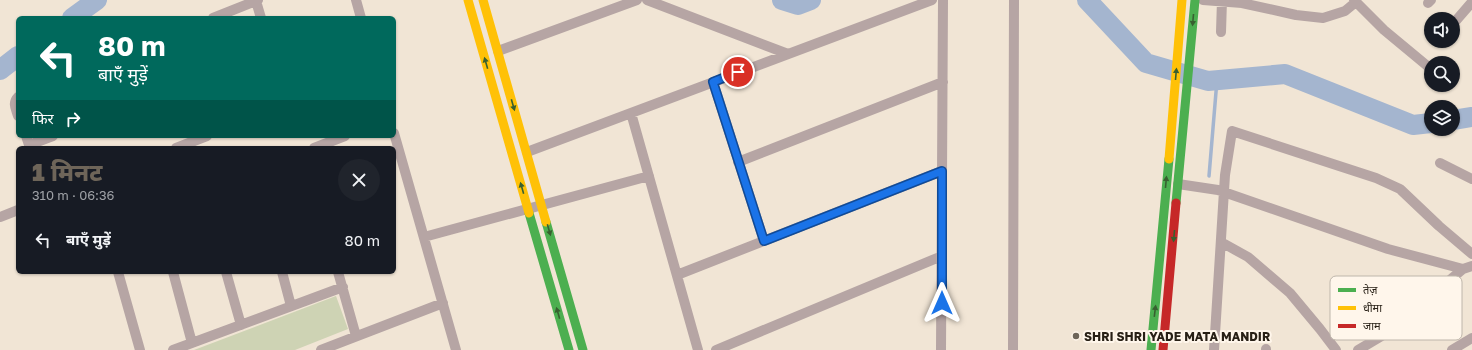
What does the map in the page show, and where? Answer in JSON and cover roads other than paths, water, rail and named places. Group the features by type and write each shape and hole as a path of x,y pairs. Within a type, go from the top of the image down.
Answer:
{"street":[{"path":"218,16 257,0 261,16"},
{"path":"356,0 360,16"},
{"path":"468,0 569,350"},
{"path":"483,0 583,350"},
{"path":"498,51 637,0"},
{"path":"647,0 788,54"},
{"path":"526,152 932,0"},
{"path":"941,350 943,0"},
{"path":"1013,350 1014,0"},
{"path":"1151,350 1182,0"},
{"path":"1163,350 1195,0"},
{"path":"1202,0 1242,3 1296,15 1323,18 1345,11 1355,1 1384,30 1424,63"},
{"path":"1221,32 1222,1"},
{"path":"1460,16 1472,2"},
{"path":"713,82 764,241"},
{"path":"738,162 943,82"},
{"path":"16,99 14,106 16,111"},
{"path":"631,113 698,350"},
{"path":"1214,350 1225,175 1232,132 1376,178 1400,189 1438,226 1472,254"},
{"path":"28,143 46,138"},
{"path":"181,146 202,138"},
{"path":"319,146 340,138"},
{"path":"395,138 456,350"},
{"path":"1440,163 1472,179"},
{"path":"677,275 942,171"},
{"path":"424,237 649,176"},
{"path":"1178,184 1218,190 1388,250 1468,268"},
{"path":"0,217 16,211"},
{"path":"1221,242 1248,257 1290,293 1336,350"},
{"path":"716,350 942,256"},
{"path":"1458,276 1468,268"},
{"path":"119,274 140,350"},
{"path":"174,274 192,343"},
{"path":"227,274 241,325"},
{"path":"283,274 291,306"},
{"path":"339,274 356,336"},
{"path":"173,350 342,287"},
{"path":"320,350 442,303"},
{"path":"1455,349 1472,338"},
{"path":"1358,350 1375,340"}],"waterway":[{"path":"75,16 97,0"},
{"path":"782,0 798,5 811,0"},
{"path":"1087,0 1146,63 1208,81 1285,74 1413,125 1424,124"},
{"path":"0,70 16,58"},
{"path":"1209,176 1217,80"},
{"path":"1460,119 1472,117"}],"place":[{"name":"SHRI SHRI YADE MATA MANDIR","path":"1076,336"}]}
